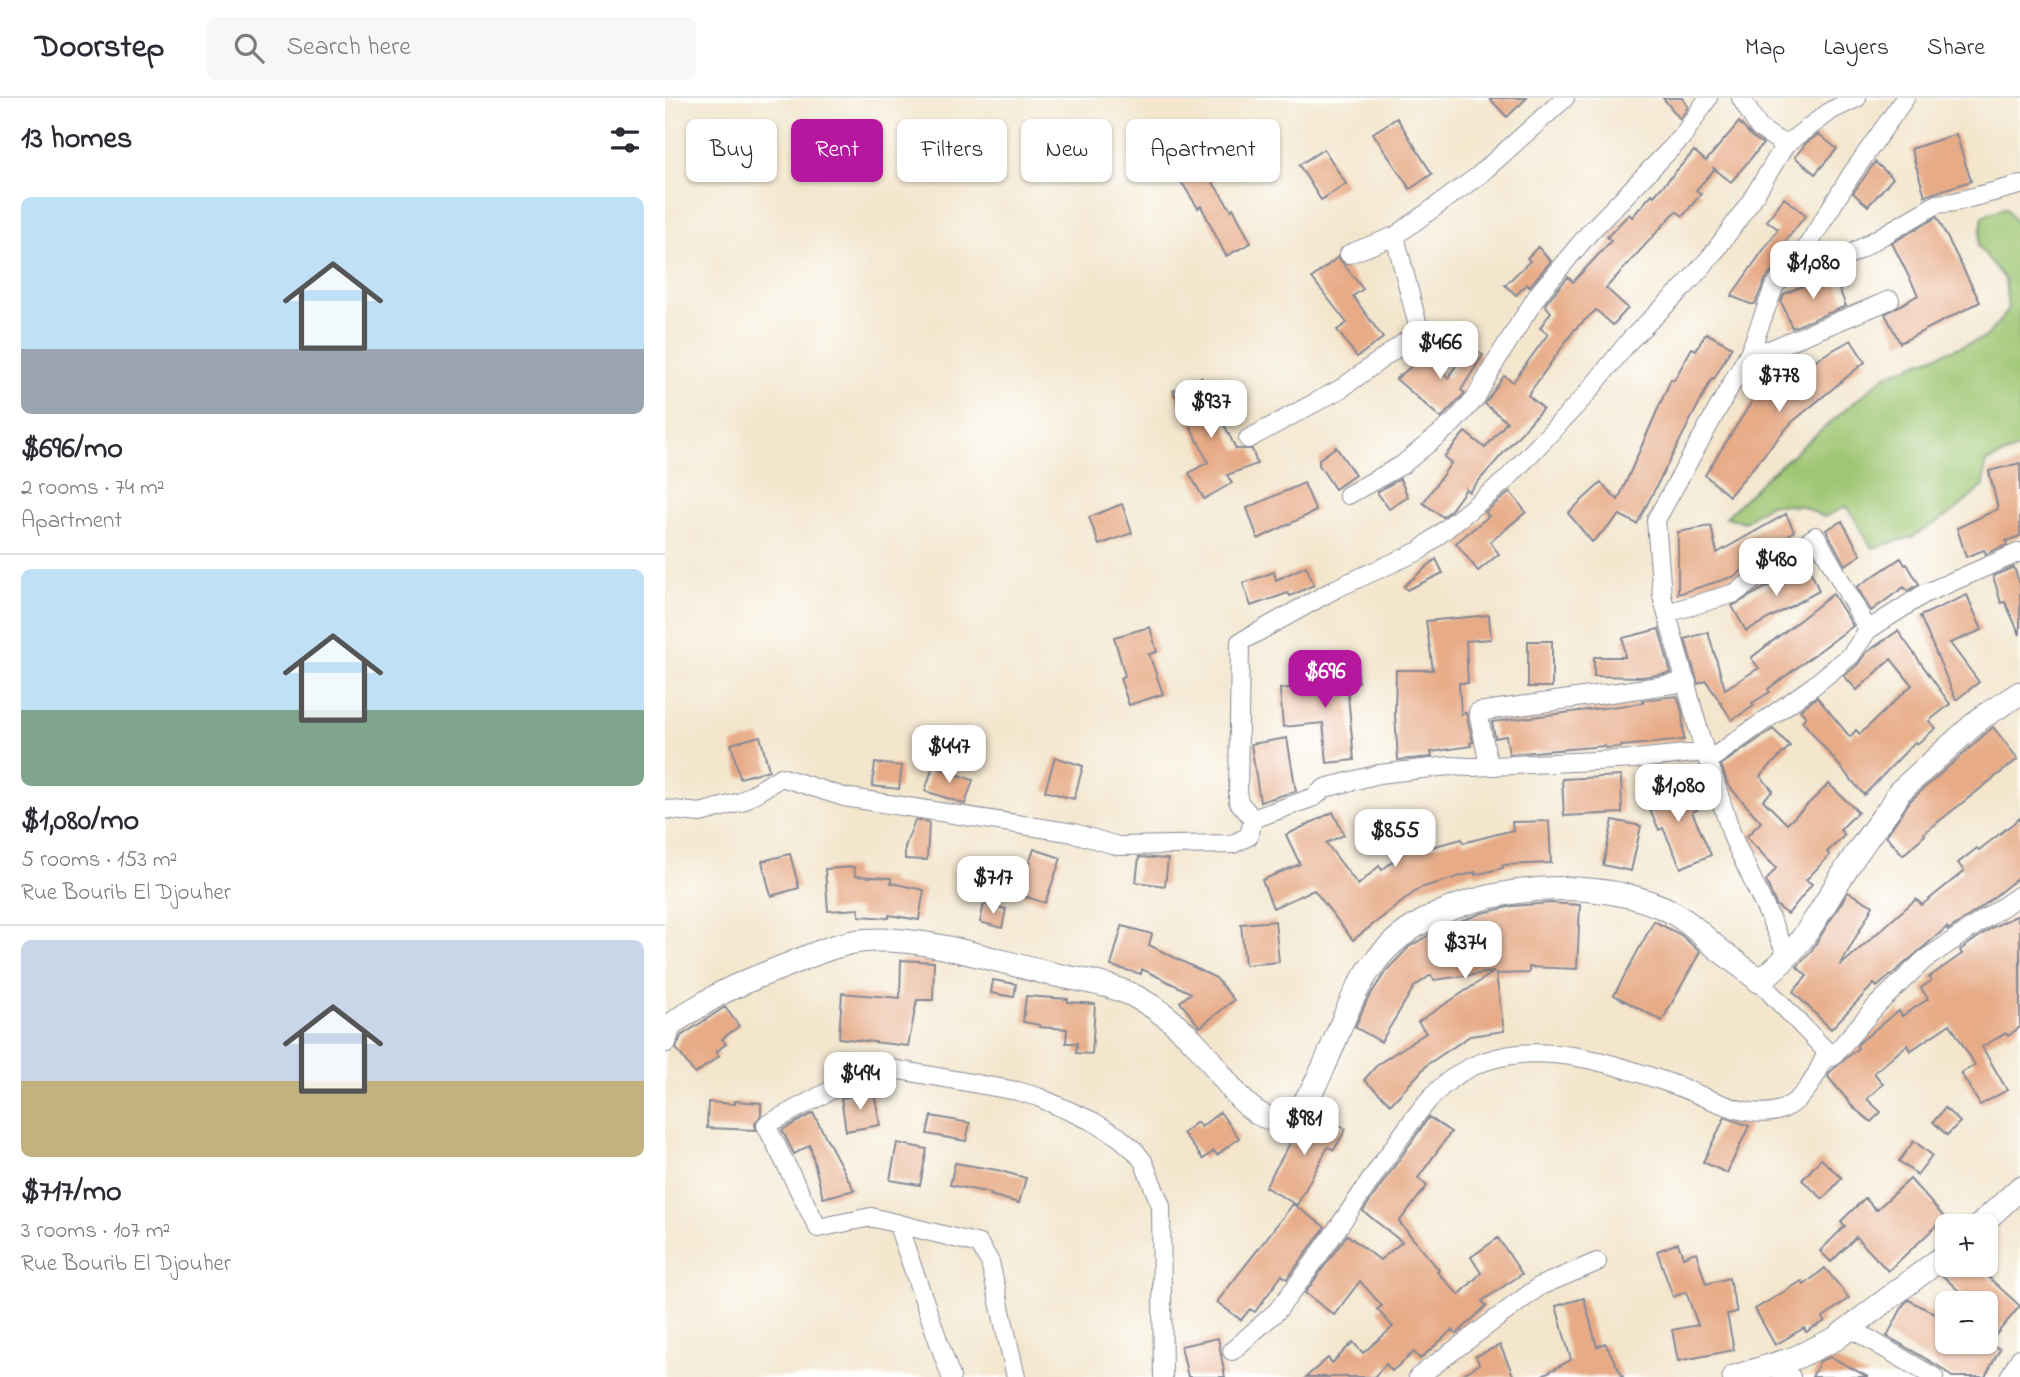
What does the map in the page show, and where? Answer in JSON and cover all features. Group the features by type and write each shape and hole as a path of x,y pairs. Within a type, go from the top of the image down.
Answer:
{"main road":[{"path":"665,1041 670,1026 702,1003 745,982 803,959 859,942 912,943 1125,991 1159,1011 1182,1030 1248,1105 1267,1118 1288,1117 1298,1111 1307,1099 1328,1060 1347,1011 1375,960 1409,930 1456,906 1490,897 1546,890 1589,890 1628,897 1662,907 1678,915 1759,981 1788,957 1808,933 1846,868 1899,792 1980,718 2020,693"},
{"path":"1992,1214 2020,1188"},
{"path":"1734,1377 1781,1371 1795,1358 1835,1339 1935,1263"}],"street":[{"path":"1349,254 1395,236 1478,176 1565,98"},
{"path":"1348,495 1402,465 1453,423 1475,399 1539,293 1590,232 1682,137 1708,98"},
{"path":"1741,98 1759,128 1786,145"},
{"path":"1253,819 1238,802 1240,642 1338,587 1419,551 1506,480 1584,397 1630,340 1713,254 1786,145 1832,110 1857,98"},
{"path":"1788,957 1733,838 1707,756 1659,580 1656,520 1751,349 1774,286 1797,261 1851,175 1905,98"},
{"path":"1797,261 1832,265 1937,204 2020,186"},
{"path":"1248,439 1342,388 1413,336 1418,326 1395,236"},
{"path":"1751,349 1769,350 1890,300"},
{"path":"1667,613 1735,593 1816,536 1868,630"},
{"path":"1253,819 1314,797 1325,788 1379,774 1449,766 1707,756 1812,687 1851,655 1868,630 1924,594 2020,552"},
{"path":"1489,766 1478,712 1687,682"},
{"path":"665,809 700,813 741,802 781,777 844,796 1074,832 1118,846 1233,844 1249,836 1253,819"},
{"path":"1759,981 1832,1056 1877,1005 1924,960 2020,895"},
{"path":"1233,1351 1277,1311 1433,1094 1452,1078 1470,1068 1518,1053 1551,1054 1633,1072 1741,1109 1772,1112 1801,1098 1827,1052"},
{"path":"1016,1377 990,1262 979,1244 871,1217 818,1228 766,1125 876,1066 1038,1097 1119,1137 1143,1161 1161,1206 1163,1377"},
{"path":"897,1223 951,1377"},
{"path":"1418,1377 1540,1286 1597,1262"},
{"path":"1850,1328 1934,1377"},
{"path":"2009,1377 2020,1358"}],"green space":[{"path":"2006,207 2020,230 2020,448 1986,462 1984,486 1953,512 1912,537 1872,548 1847,506 1824,517 1801,506 1769,504 1745,522 1726,517 1764,479 1886,375 1986,337 2008,311 2005,279 1978,246 1983,216"}],"building":[{"path":"1489,98 1527,98 1507,117"},
{"path":"1663,98 1682,98 1688,107 1680,119"},
{"path":"1397,118 1432,174 1410,189 1373,133"},
{"path":"1739,122 1752,137 1763,144 1731,182 1715,169 1696,190 1701,194 1683,216 1676,211 1606,288 1628,308 1613,325 1596,310 1575,329 1528,395 1543,408 1469,492 1466,489 1443,517 1423,503 1451,463 1444,457 1465,432 1485,448 1507,422 1485,404 1504,376 1513,382 1548,334 1540,328 1551,312 1545,305 1568,277 1573,282 1611,241 1607,237 1629,214 1632,217 1652,194 1654,196 1694,151 1706,161"},
{"path":"1819,134 1837,149 1815,174 1795,157 1806,143"},
{"path":"1956,134 1971,181 1925,196 1911,149"},
{"path":"1324,149 1346,184 1321,200 1299,165"},
{"path":"1875,162 1893,178 1868,206 1853,193"},
{"path":"1181,182 1213,182 1231,210 1233,208 1251,243 1226,256 1201,206 1198,208"},
{"path":"1784,198 1806,215 1782,246 1790,251 1765,280 1755,304 1731,296 1778,229 1767,221"},
{"path":"1937,217 1980,302 1900,343 1885,314 1918,295 1892,243"},
{"path":"1538,247 1551,261 1529,287 1527,284 1516,295 1505,285 1530,261 1527,258"},
{"path":"1338,257 1363,289 1353,296 1383,338 1357,357 1337,330 1347,323 1312,278"},
{"path":"1826,276 1834,276 1846,306 1792,328 1781,301 1784,294"},
{"path":"1706,333 1732,347 1714,379 1712,378 1637,524 1620,515 1592,542 1568,513 1601,483 1618,500 1671,379 1674,380 1692,348 1696,350"},
{"path":"1851,340 1865,362 1791,423 1729,496 1705,475 1758,392"},
{"path":"1468,346 1483,355 1461,390 1465,393 1441,418 1396,379 1425,355 1448,378"},
{"path":"1201,377 1236,449 1252,449 1257,464 1227,475 1232,483 1204,499 1189,473 1208,462 1173,391"},
{"path":"1336,447 1355,475 1335,489 1319,465 1319,459"},
{"path":"2020,463 2020,536 2006,541 2007,545 1986,554 1984,550 1966,557 1957,528 1998,509 1989,471"},
{"path":"1400,479 1408,497 1389,509 1377,492"},
{"path":"1304,483 1316,511 1258,539 1247,508"},
{"path":"1510,492 1526,512 1490,542 1499,554 1478,571 1456,543 1489,516 1485,512"},
{"path":"1122,504 1132,533 1099,545 1089,517"},
{"path":"1786,514 1794,531 1735,576 1678,594 1678,532 1711,526 1717,553"},
{"path":"1842,521 1861,555 1845,565 1826,530"},
{"path":"1901,558 1919,584 1908,591 1904,587 1871,611 1857,587"},
{"path":"1436,559 1443,573 1407,590 1404,586"},
{"path":"1808,564 1819,591 1746,631 1732,606"},
{"path":"1306,566 1314,585 1290,596 1288,593 1251,606 1243,583 1274,572 1276,580"},
{"path":"2014,567 2020,585 2020,635 2005,602 2001,603 1993,576"},
{"path":"1833,594 1853,626 1768,689 1770,692 1752,703 1754,706 1732,720 1706,681 1698,684 1685,639 1708,632 1725,689 1759,668 1751,658"},
{"path":"1967,595 1982,630 1950,643 1979,682 1956,700 1920,616"},
{"path":"1489,615 1491,639 1466,641 1468,683 1459,683 1461,714 1466,713 1473,742 1470,743 1471,746 1431,752 1432,757 1398,760 1396,670 1433,670 1426,621"},
{"path":"1150,627 1157,652 1149,654 1163,694 1129,705 1120,678 1125,676 1114,637"},
{"path":"1659,629 1671,673 1642,677 1594,676 1594,657 1625,657 1623,638"},
{"path":"1898,631 1950,704 1929,721 1936,728 1917,744 1915,742 1864,795 1802,721 1806,717 1800,710 1817,697 1850,737 1856,730 1860,734 1912,685 1891,659 1857,690 1844,676 1867,652"},
{"path":"1528,641 1552,641 1552,687 1528,687"},
{"path":"1356,656 1359,682 1347,683 1354,760 1327,763 1323,723 1283,727 1280,689 1339,683 1336,658"},
{"path":"1677,696 1682,712 1684,740 1509,754 1506,736 1495,738 1492,722 1643,703 1642,700"},
{"path":"1993,727 2018,759 1924,833 1925,835 1903,855 1886,836 1910,801"},
{"path":"1773,729 1790,746 1760,776 1773,791 1763,800 1787,824 1829,784 1858,812 1840,830 1845,835 1827,852 1830,855 1806,880 1812,884 1788,914 1776,905 1766,881 1776,868 1746,837 1761,822 1728,785 1721,765"},
{"path":"760,736 769,770 740,778 731,744"},
{"path":"1287,738 1296,791 1260,802 1251,744"},
{"path":"1055,757 1083,766 1074,799 1045,791"},
{"path":"875,763 902,766 899,789 872,786"},
{"path":"933,766 973,780 965,804 925,791"},
{"path":"1621,776 1622,813 1564,816 1562,779"},
{"path":"1664,786 1668,796 1688,788 1697,810 1692,812 1711,855 1681,868 1663,828 1659,830 1643,795"},
{"path":"1333,812 1344,835 1326,843 1358,885 1379,866 1382,870 1402,854 1401,848 1429,841 1431,847 1462,839 1463,843 1513,830 1512,822 1549,821 1551,863 1502,865 1503,868 1475,875 1475,872 1420,888 1353,940 1314,890 1273,908 1262,880 1300,864 1286,835"},
{"path":"2020,818 2020,876 1979,909 1948,930 1947,927 1877,987 1874,984 1831,1029 1793,992 1807,976 1797,967 1810,953 1848,892 1873,906 1840,966 1916,899 1922,905 1964,871 1958,863"},
{"path":"915,820 929,822 927,860 905,859 905,847"},
{"path":"1613,820 1641,826 1631,871 1603,865"},
{"path":"1034,849 1061,858 1045,903 1018,894"},
{"path":"790,854 799,888 771,896 762,861"},
{"path":"1139,857 1168,859 1165,886 1136,882"},
{"path":"854,867 855,876 891,878 891,883 924,890 919,920 889,915 889,918 859,916 859,909 828,911 825,869"},
{"path":"1550,903 1580,905 1577,969 1529,967 1529,973 1496,974 1504,1031 1470,1036 1428,1064 1391,1104 1364,1080 1378,1064 1426,1033 1418,1022 1494,972 1434,980 1431,975 1414,987 1381,1042 1355,1027 1367,1000 1386,971 1409,947 1439,929 1482,913 1513,906"},
{"path":"984,904 1006,909 1002,928 980,922"},
{"path":"2016,916 2020,924 2020,1027 2008,1036 2006,1033 1982,1047 2007,1090 1980,1105 1961,1073 1975,1065 1950,1024 1910,1051 1907,1045 1874,1073 1883,1084 1867,1099 1881,1112 1871,1122 1855,1109 1828,1077 1830,1072 1890,1017 1899,1011 1902,1016 1928,999 1921,988 1931,981 1929,977 1962,954 1960,950 1993,927"},
{"path":"1275,921 1279,962 1245,965 1241,924"},
{"path":"1654,921 1681,935 1700,952 1662,1021 1614,995"},
{"path":"1122,926 1152,934 1149,945 1216,978 1234,1000 1200,1027 1180,1002 1191,993 1142,969 1141,974 1111,966"},
{"path":"901,960 934,962 933,1000 917,1000 908,1046 839,1038 842,993 900,998"},
{"path":"993,980 1016,984 1014,997 991,993"},
{"path":"1026,996 1095,1004 1092,1054 1076,1053 1077,1043 1066,1043 1067,1029 1039,1027 1040,1025 1023,1022"},
{"path":"725,1007 739,1026 722,1039 726,1044 716,1052 719,1056 695,1074 676,1048 681,1036"},
{"path":"874,1092 880,1125 846,1131 841,1098"},
{"path":"735,1101 761,1103 761,1115 755,1124 756,1130 707,1128 708,1102 735,1104"},
{"path":"1945,1108 1960,1122 1947,1135 1933,1122"},
{"path":"1220,1112 1239,1138 1217,1155 1214,1151 1203,1159 1183,1133 1197,1122 1201,1127"},
{"path":"1314,1112 1346,1129 1334,1150 1328,1147 1297,1205 1265,1187 1296,1133"},
{"path":"813,1113 854,1190 823,1198 810,1145 794,1154 782,1130"},
{"path":"931,1116 970,1123 966,1141 927,1134"},
{"path":"1429,1117 1451,1132 1418,1178 1427,1186 1399,1222 1439,1270 1437,1272 1459,1295 1481,1273 1471,1257 1498,1238 1522,1274 1482,1301 1486,1306 1459,1332 1456,1334 1452,1330 1420,1359 1414,1352 1392,1371 1386,1364 1374,1377 1306,1377 1328,1358 1332,1363 1353,1342 1363,1353 1393,1327 1377,1309 1382,1306 1360,1281 1334,1315 1305,1293 1347,1235 1380,1260 1402,1242 1363,1211"},
{"path":"1725,1117 1749,1126 1727,1173 1703,1162"},
{"path":"1914,1141 1932,1155 1917,1175 1899,1161"},
{"path":"897,1143 927,1149 920,1185 890,1180"},
{"path":"1821,1159 1842,1178 1823,1199 1802,1180"},
{"path":"955,1163 1026,1178 1019,1203 990,1195 991,1193 950,1185"},
{"path":"1910,1179 1941,1214 1935,1214 1935,1227 1888,1271 1856,1237 1831,1262 1820,1251 1845,1226 1841,1221 1865,1198 1876,1210"},
{"path":"1293,1204 1325,1227 1287,1279 1282,1275 1255,1312 1250,1309 1241,1320 1217,1302"},
{"path":"1678,1243 1683,1257 1696,1252 1706,1284 1729,1278 1737,1312 1727,1314 1734,1350 1678,1361 1672,1330 1698,1325 1686,1292 1673,1297 1657,1251"},
{"path":"1825,1268 1849,1298 1822,1318 1825,1321 1806,1332 1804,1328 1775,1345 1755,1309 1802,1281 1804,1285"},
{"path":"1944,1277 1988,1277 2020,1306 1998,1332 1998,1291 1959,1291"},
{"path":"1584,1298 1597,1347 1605,1343 1623,1377 1539,1377 1571,1360 1556,1306"},
{"path":"1909,1300 1935,1314 1935,1354 1997,1354 1985,1377 1952,1377 1887,1336 1904,1304"},
{"path":"1218,1338 1225,1377 1188,1377 1181,1346"},
{"path":"1500,1345 1514,1377 1459,1377 1479,1364 1476,1356"},
{"path":"1831,1357 1868,1377 1812,1377 1820,1361"}]}
